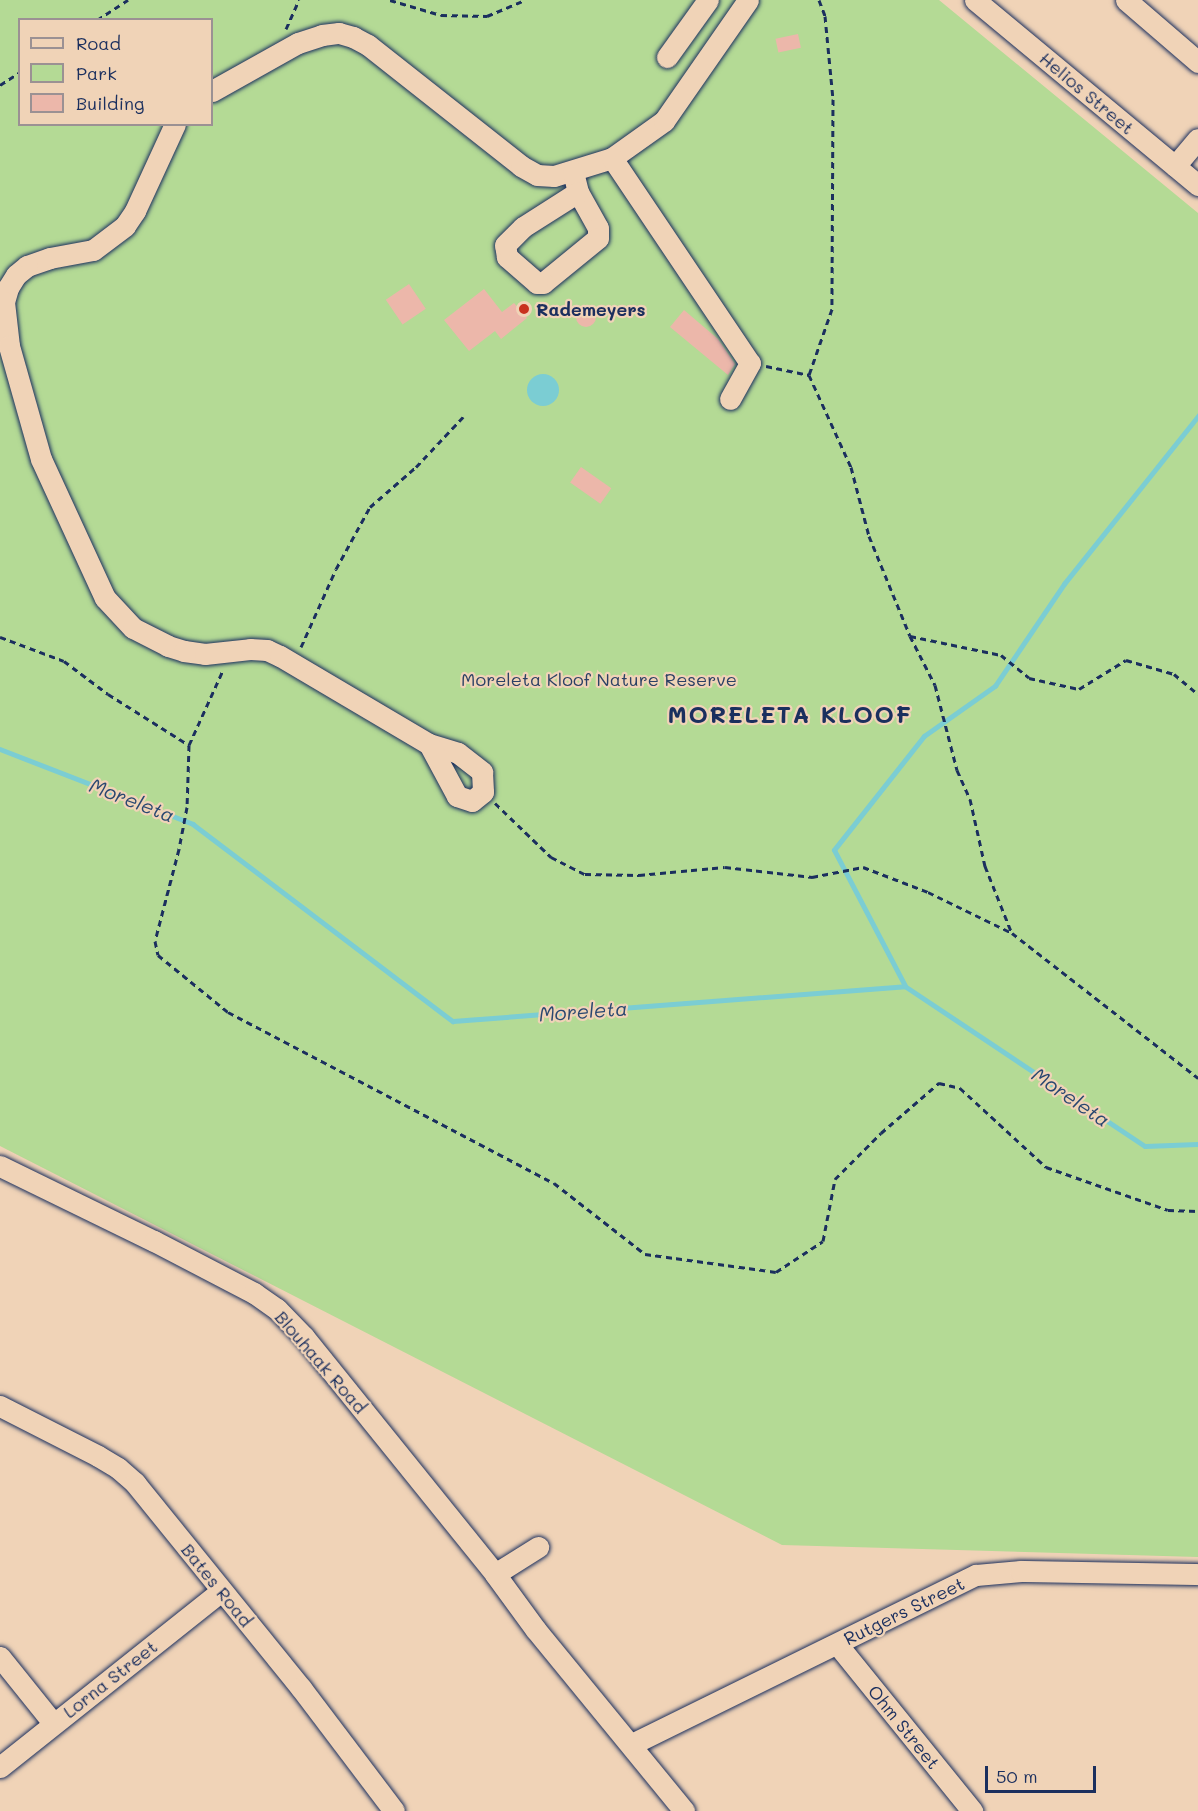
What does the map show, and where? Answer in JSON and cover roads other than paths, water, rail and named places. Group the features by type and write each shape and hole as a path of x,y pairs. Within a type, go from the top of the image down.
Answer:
{"street":[{"path":"667,57 708,0"},
{"path":"213,90 298,43 322,35 339,33 368,45 521,166 537,175 554,176 575,182 598,228 598,238 543,283 537,283 507,257 505,245 575,182 664,121 748,0"},
{"name":"Helios Street","path":"975,0 1198,185"},
{"path":"1126,0 1198,63"},
{"path":"174,126 135,211 124,226 93,250 50,258 27,266 16,275 8,288 4,302 4,317 9,346 34,442 105,598 133,628 168,646 205,654 250,649 267,650 292,662 429,744 458,753 482,772 483,792 472,801 458,796 429,744"},
{"path":"1175,166 1198,139"},
{"path":"612,158 750,363 730,399"},
{"name":"Blouhaak Road","path":"0,1166 164,1246 254,1293 277,1309 304,1337 495,1574 536,1630 632,1744 684,1811"},
{"name":"Bates Road","path":"0,1406 118,1468 135,1483 301,1688 394,1811"},
{"path":"495,1574 538,1546"},
{"name":"Rutgers Street","path":"632,1744 976,1575 991,1572 1198,1575"},
{"name":"Lorna Street","path":"0,1767 221,1591"},
{"name":"Ohm Street","path":"837,1644 972,1811"},
{"path":"0,1657 54,1724"}],"water":[{"path":"543,374 554,379 559,390 554,401 543,406 532,401 527,390 532,379"}],"waterway":[{"path":"905,986 834,850 924,736 995,686 1064,584 1198,416"},
{"name":"Moreleta","path":"0,749 193,824 453,1021 905,986 1145,1146 1198,1144"}],"place":[{"name":"Rademeyers","path":"524,309"}],"district":[{"name":"MORELETA KLOOF","path":"790,714"}],"park label":[{"name":"Moreleta Kloof Nature Reserve","path":"599,679"}]}
